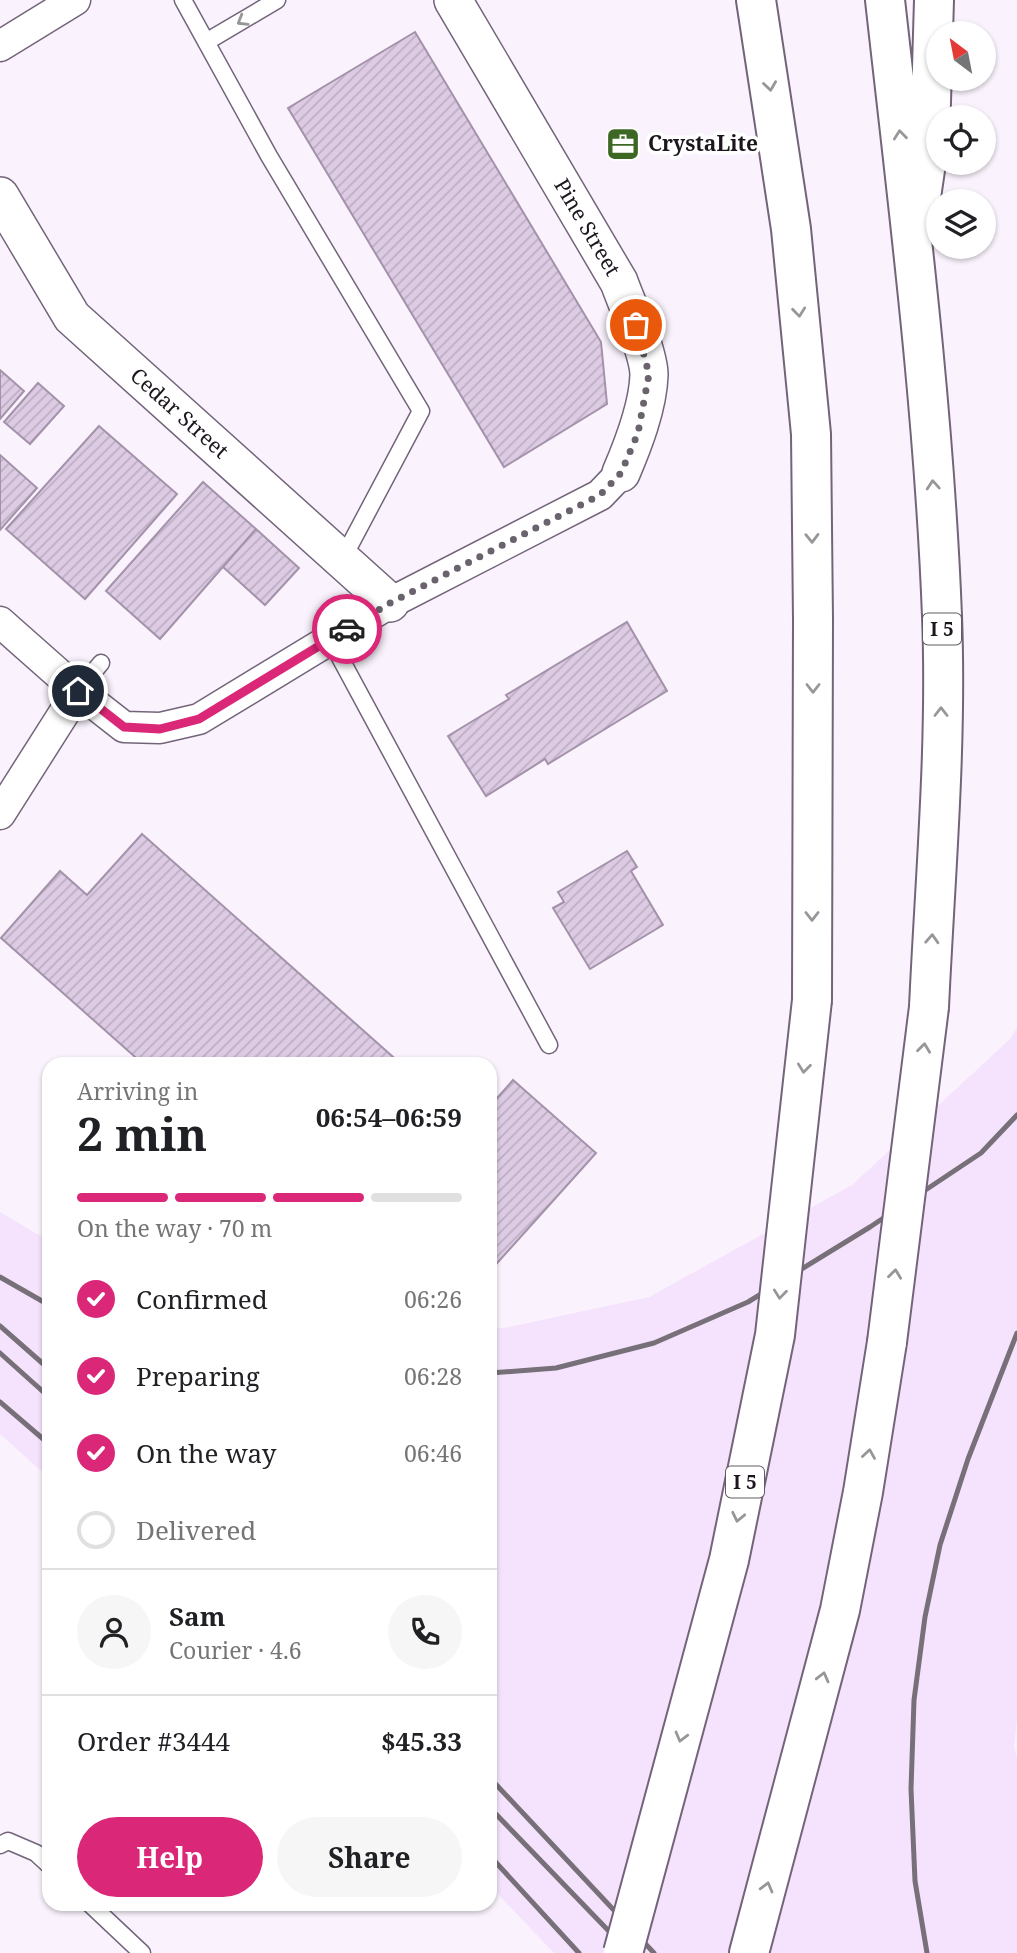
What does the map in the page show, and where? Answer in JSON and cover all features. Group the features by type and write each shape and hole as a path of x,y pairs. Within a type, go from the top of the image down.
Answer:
{"highway":[{"name":"I 5","path":"749,1953 841,1610 887,1342 929,1007 941,751 942,618 927,390 885,0"},
{"path":"913,251 930,136 934,0"},
{"name":"I 5","path":"623,1953 729,1560 773,1348 811,1000 811,434 791,229 756,6"}],"street":[{"path":"0,46 75,0"},
{"name":"Pine Street","path":"460,3 619,282 636,325 649,374 638,433 621,473"},
{"name":"Cedar Street","path":"0,196 72,317 390,603"},
{"path":"0,622 78,691 124,727 160,729 199,719 390,603 600,495 621,473"},
{"path":"0,814 78,691"}],"lane":[{"path":"183,0 269,156 421,411 342,561"},
{"path":"206,42 277,0"},
{"path":"330,639 549,1045"},
{"path":"78,691 101,663"},
{"path":"0,1845 8,1841 36,1853 42,1859"},
{"path":"97,1911 142,1953"}],"shaded area":[{"path":"1017,1028 1017,1719 1014,1746 1017,1758 1017,1953 554,1953 497,1893 497,1328 649,1297 852,1185 1010,1039"},
{"path":"0,1212 42,1237 42,1472 0,1434"}],"building":[{"path":"415,32 601,342 607,404 504,467 288,108"},
{"path":"0,370 24,391 0,419"},
{"path":"38,383 64,406 30,444 4,422"},
{"path":"99,426 177,494 85,599 6,529"},
{"path":"0,455 37,488 0,530"},
{"path":"203,482 256,529 160,639 106,591"},
{"path":"256,529 299,568 265,605 223,567"},
{"path":"627,622 667,691 548,764 545,759 486,796 448,736 509,699 506,695"},
{"path":"142,834 393,1057 135,1057 1,938 60,871 87,895"},
{"path":"627,851 637,867 631,871 663,925 590,969 553,908 564,902 558,892"},
{"path":"513,1080 596,1153 497,1263 497,1098"}],"railway":[{"path":"497,1372 556,1368 654,1343 748,1302 870,1227 981,1153 1017,1115"},
{"path":"0,1277 42,1301"},
{"path":"0,1326 42,1363"},
{"path":"927,1953 915,1881 911,1789 914,1700 925,1617 940,1545 968,1459 1017,1333"},
{"path":"0,1353 42,1391"},
{"path":"0,1402 42,1438"},
{"path":"497,1785 654,1953"},
{"path":"497,1815 630,1953"},
{"path":"497,1864 579,1953"}],"way so far":[{"path":"347,629 390,603 600,495 621,473 638,433 649,374 636,325"}],"place":[{"name":"CrystaLite","path":"623,144"}],"route":[{"path":"78,691 124,727 160,729 199,719 347,629"}]}
